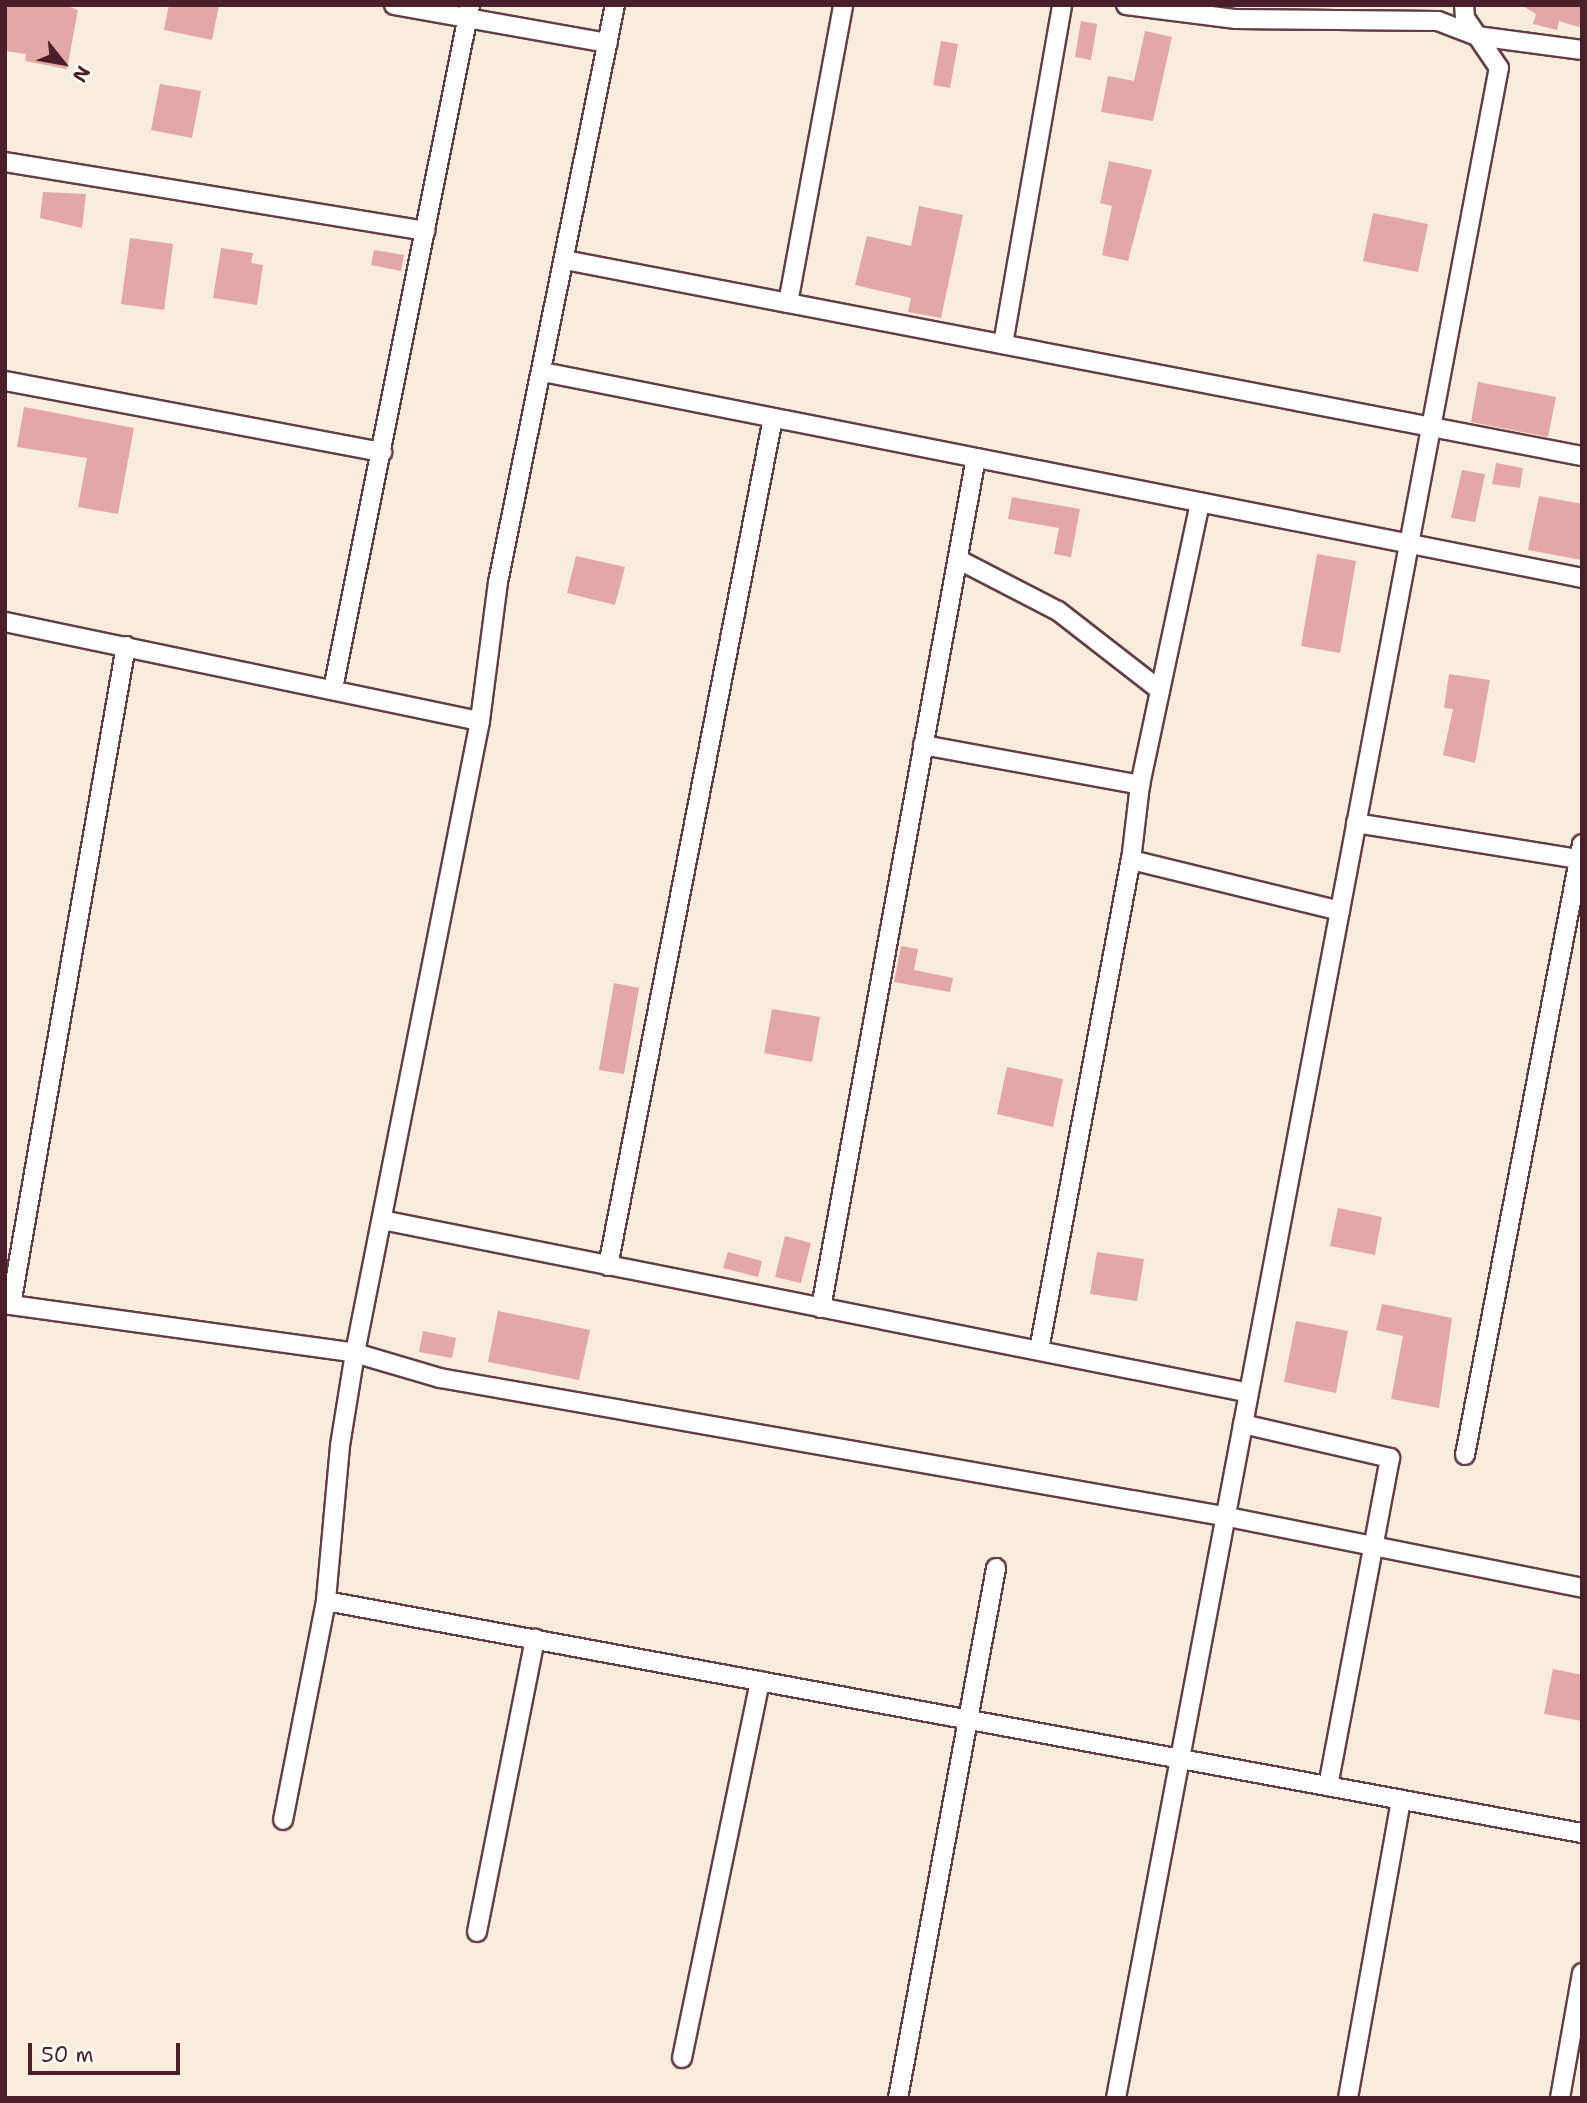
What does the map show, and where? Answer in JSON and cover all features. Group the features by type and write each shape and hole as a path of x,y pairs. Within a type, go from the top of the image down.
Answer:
{"street":[{"path":"394,5 469,12 608,44"},
{"path":"282,1820 326,1601 341,1446 355,1353 480,720 498,582 543,372 615,5"},
{"path":"788,303 843,5"},
{"path":"1003,344 1062,5"},
{"path":"1126,5 1438,21 1478,36 1582,50"},
{"path":"1116,2098 1228,1517 1243,1424 1245,1392 1410,544 1499,68 1465,18 1464,5"},
{"path":"333,689 469,12"},
{"path":"5,162 425,231"},
{"path":"565,260 1582,456"},
{"path":"543,372 1582,578"},
{"path":"5,381 382,452"},
{"path":"608,1266 773,418"},
{"path":"821,1308 976,458"},
{"path":"1039,1350 1131,860 1140,785 1200,502"},
{"path":"959,561 1058,611 1160,690"},
{"path":"5,622 480,720"},
{"path":"126,646 8,1306 355,1353 440,1378 1228,1517 1582,1588"},
{"path":"923,745 1140,785"},
{"path":"1356,822 1580,852 1465,1455"},
{"path":"1131,860 1339,911"},
{"path":"382,1220 1245,1392"},
{"path":"1243,1424 1390,1458 1328,1786"},
{"path":"898,2098 996,1568"},
{"path":"326,1601 1582,1833"},
{"path":"477,1932 535,1639"},
{"path":"682,2058 760,1681"},
{"path":"1348,2098 1402,1800"},
{"path":"1560,2098 1582,1973"}],"building":[{"path":"5,5 65,5 78,10 67,69 25,61 26,54 5,51"},
{"path":"169,5 219,5 212,40 164,30"},
{"path":"1521,5 1582,5 1582,28 1559,21 1557,30 1533,24 1536,14"},
{"path":"1081,21 1097,24 1091,60 1075,57"},
{"path":"1145,31 1172,37 1153,121 1101,112 1108,76 1134,81"},
{"path":"941,41 958,44 950,88 933,85"},
{"path":"160,84 201,91 192,138 151,130"},
{"path":"1109,161 1152,170 1128,261 1102,255 1112,206 1100,203"},
{"path":"43,192 86,194 82,228 40,218"},
{"path":"919,206 963,215 941,318 908,312 911,298 855,285 867,236 911,246"},
{"path":"1373,213 1428,224 1418,272 1363,261"},
{"path":"130,238 173,244 164,310 121,304"},
{"path":"221,248 253,253 251,263 263,265 257,305 213,298"},
{"path":"374,250 404,255 401,271 371,265"},
{"path":"1478,382 1556,397 1548,437 1471,422"},
{"path":"24,407 134,428 118,514 78,507 87,458 17,447"},
{"path":"1496,463 1523,468 1520,488 1492,484"},
{"path":"1462,470 1485,474 1475,522 1451,518"},
{"path":"1539,496 1582,504 1582,560 1528,550"},
{"path":"1012,497 1080,509 1071,557 1054,554 1059,528 1008,519"},
{"path":"1317,554 1356,561 1340,653 1301,646"},
{"path":"576,556 625,567 615,605 567,593"},
{"path":"1449,674 1490,680 1475,763 1443,755 1453,709 1444,708"},
{"path":"901,946 918,949 914,970 953,978 950,992 894,982"},
{"path":"614,983 639,988 624,1074 599,1070"},
{"path":"772,1009 820,1017 812,1062 764,1053"},
{"path":"1007,1067 1063,1079 1053,1127 997,1114"},
{"path":"1338,1208 1382,1217 1375,1255 1330,1246"},
{"path":"785,1236 811,1243 801,1283 775,1277"},
{"path":"728,1252 762,1261 758,1277 723,1268"},
{"path":"1097,1252 1144,1259 1137,1301 1090,1294"},
{"path":"1382,1304 1452,1318 1439,1408 1391,1399 1403,1336 1376,1330"},
{"path":"498,1311 590,1330 579,1380 488,1362"},
{"path":"1296,1321 1348,1331 1336,1393 1284,1382"},
{"path":"423,1331 456,1338 452,1358 419,1352"},
{"path":"1553,1669 1582,1675 1582,1721 1544,1714"}]}
